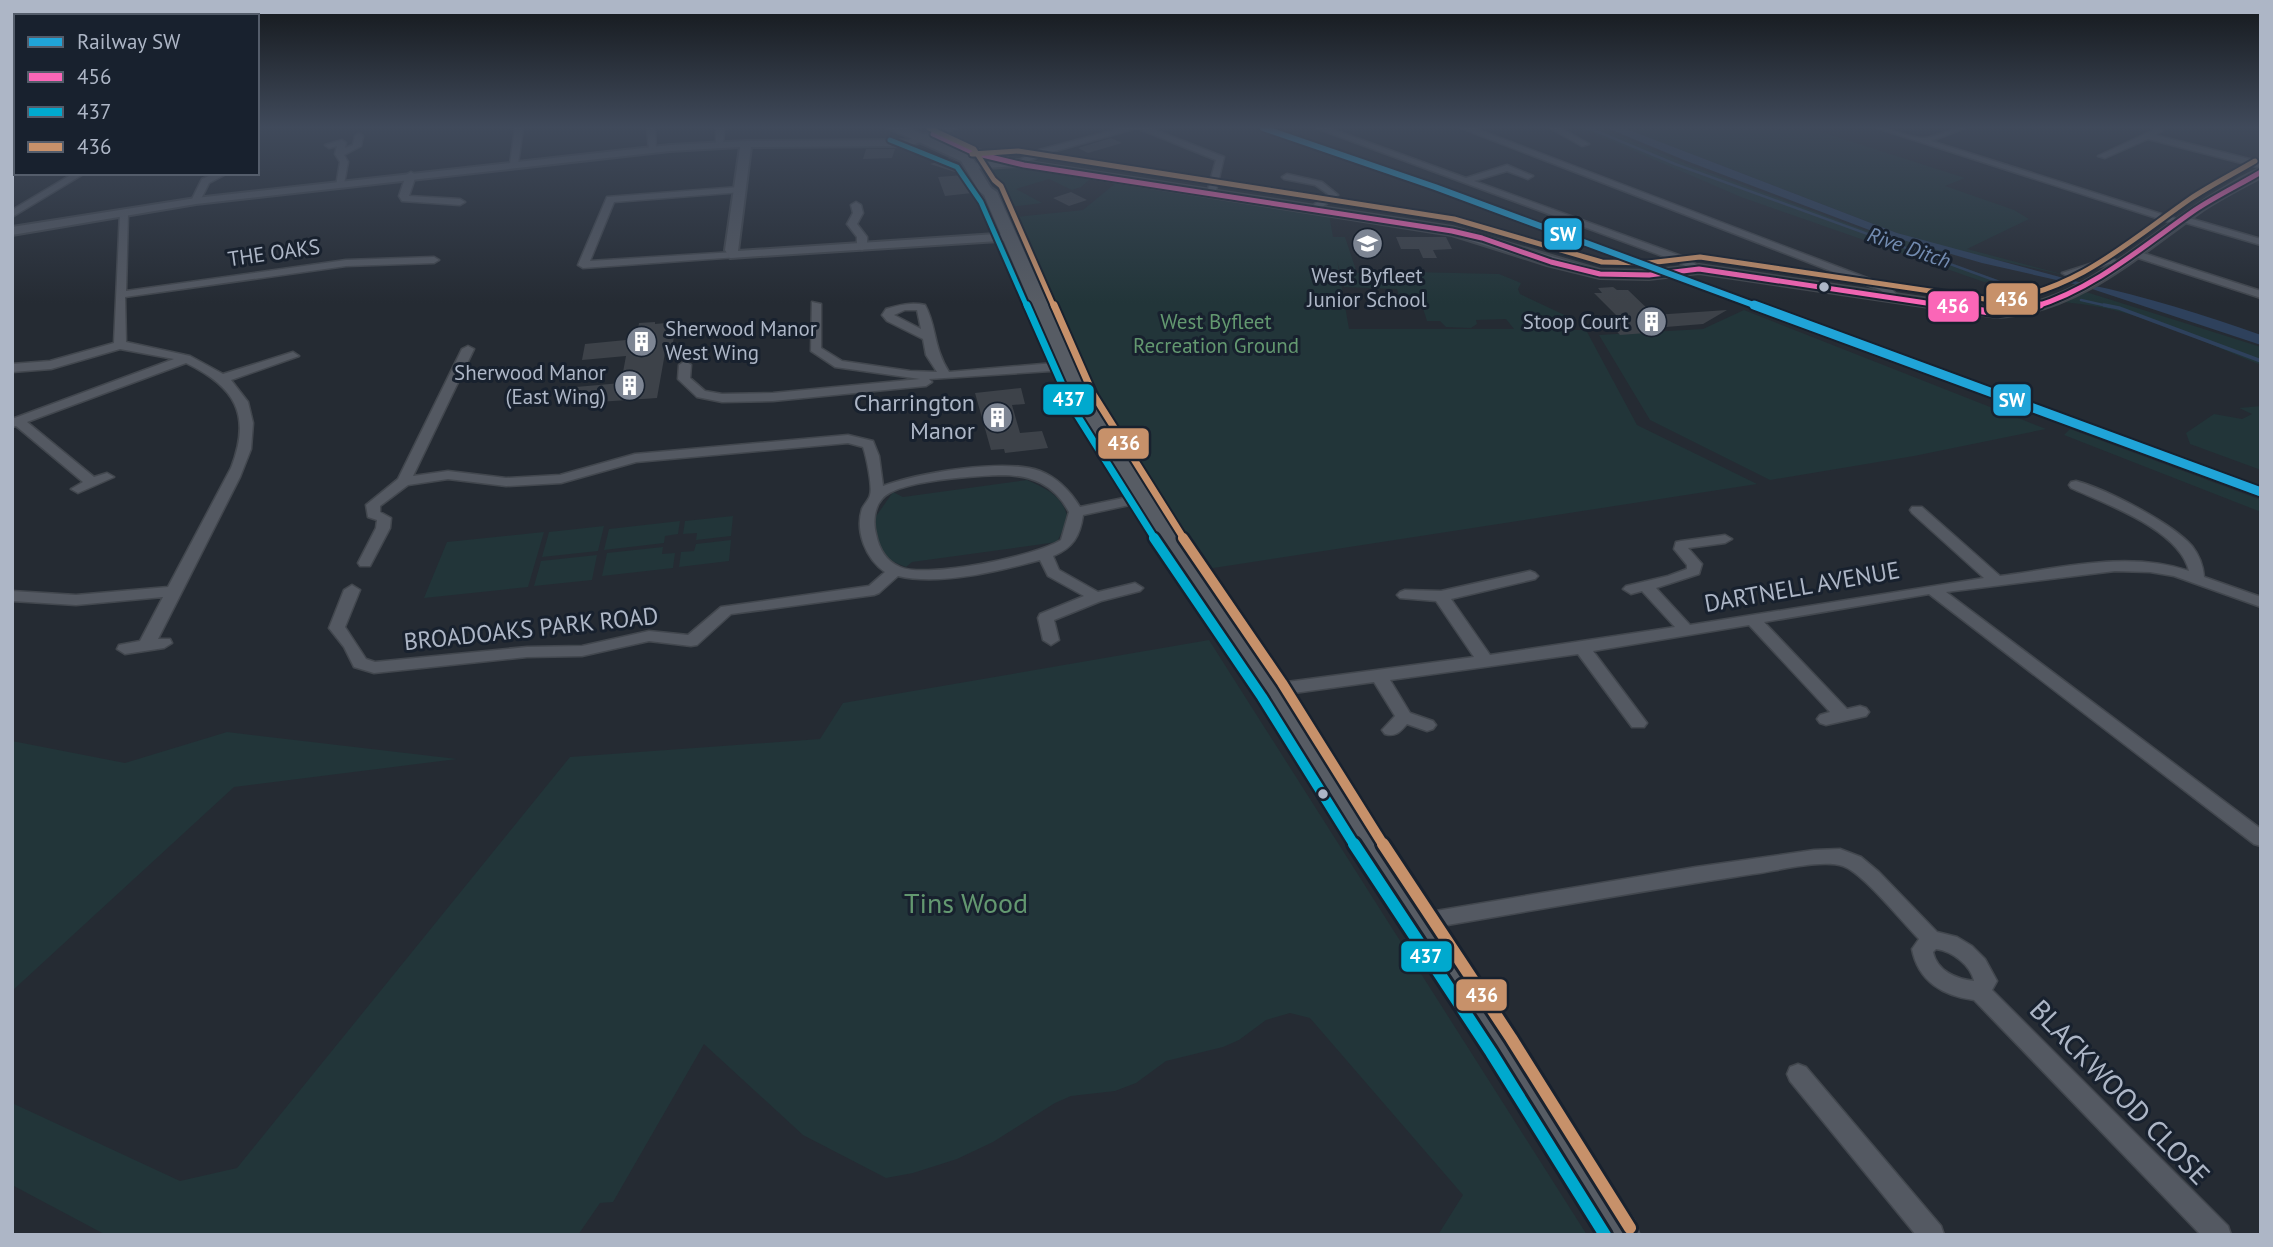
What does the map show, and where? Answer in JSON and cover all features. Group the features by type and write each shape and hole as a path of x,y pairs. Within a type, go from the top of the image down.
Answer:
{"main road":[{"path":"985,186 986,191 990,192 1011,237 1082,400 1181,558 1272,690 1418,922 1501,1045 1620,1235"}],"street":[{"path":"12,214 59,186"},
{"path":"196,201 203,186"},
{"path":"12,231 196,201 321,186"},
{"path":"408,186 405,199 458,199"},
{"path":"734,255 731,250 740,186"},
{"path":"1169,186 1461,232 1590,272 1634,276 1699,269 1982,312 2007,313 2076,290 2123,264 2180,220 2238,186"},
{"path":"1212,193 1214,186"},
{"path":"1314,209 1333,195 1331,190 1323,186"},
{"path":"1479,186 1680,259 1699,269"},
{"path":"1617,186 1884,288 1897,299"},
{"path":"2070,186 2261,242"},
{"path":"740,190 610,199 583,265 1011,237"},
{"path":"856,205 858,213 852,224 862,237 862,247"},
{"path":"120,345 123,213"},
{"path":"2136,254 2261,295"},
{"name":"THE OAKS","path":"120,295 346,263 434,260"},
{"path":"2067,273 2109,261 2123,264"},
{"path":"816,304 815,349 839,364 910,375 946,376 1066,366"},
{"path":"928,337 935,363 946,376"},
{"path":"12,368 51,365 120,345 186,359 224,379 243,404 247,425 244,448 146,646"},
{"path":"365,563 383,528 384,518 373,514 373,505 404,481 468,349"},
{"path":"224,379 293,356"},
{"path":"15,422 186,359"},
{"path":"685,365 684,379 701,394 722,398 773,397 917,385 946,376"},
{"path":"15,422 100,480 78,489"},
{"path":"404,481 448,475 506,482 561,479 635,458 848,439 868,444 874,455 873,475 878,494"},
{"path":"1009,469 1031,473 1052,482 1073,507 1073,531 1065,544 1045,555 958,571 919,575 895,571 879,561 871,544 866,521 878,494 899,483 1009,469"},
{"path":"2076,485 2169,534 2187,549 2196,565 2197,578"},
{"path":"1073,507 1141,494"},
{"path":"1917,510 1997,581"},
{"path":"1687,631 1638,588 1695,571 1695,564 1681,549 1681,545 1725,539"},
{"path":"1045,555 1053,573 1096,597"},
{"path":"1932,589 2115,566 2150,567 2197,578 2261,602"},
{"name":"BROADOAKS PARK ROAD","path":"352,590 337,628 351,645 360,663 374,668 527,652 582,651 649,636 691,641 726,610 874,590 895,571"},
{"path":"1405,595 1441,596 1530,576"},
{"path":"1051,640 1046,618 1096,597 1135,588"},
{"name":"DARTNELL AVENUE","path":"1272,690 1582,648 1932,589 2261,839"},
{"path":"12,596 76,600 174,591"},
{"path":"1441,596 1486,662"},
{"path":"1753,620 1843,715"},
{"path":"125,649 164,643"},
{"path":"1582,648 1612,698 1638,723"},
{"path":"1378,674 1404,717 1427,725"},
{"path":"1391,730 1404,717"},
{"path":"1418,922 1696,875 1814,858 1840,857 1854,862 1872,877 1932,940 1952,943 1972,958 1982,970 1986,981 1979,991"},
{"name":"BLACKWOOD CLOSE","path":"1932,940 1922,949 1923,960 1933,974 1964,990 1979,991 2219,1235"},
{"path":"1798,1074 1932,1235"}],"green space":[{"path":"999,186 1025,186 1016,189 1042,203 1010,207"},
{"path":"1064,186 1082,186 1081,187 1072,190"},
{"name":"West Byfleet Recreation Ground","path":"1112,186 1145,186 1329,214 1333,237 1345,237 1357,273 1411,273 1416,282 1413,272 1499,274 1521,283 1518,289 1520,294 1573,319 1576,324 1568,330 1586,330 1637,425 1757,484 1207,569 1154,490 1105,406 1015,217 1083,210","holes":["1337,260 1344,287 1397,289 1400,299 1420,299 1427,321 1440,321 1446,327 1471,328 1477,324 1476,320 1506,319 1514,329 1349,329"]},
{"path":"1716,186 1746,186 1864,230 1893,235 1944,250 1933,257 1998,280 1984,282"},
{"path":"1775,186 1946,186 2014,210 2029,219 1967,249 2073,277 1948,249 1897,233"},
{"path":"2083,291 2261,347 2261,365 2134,316 2081,304 2054,302"},
{"path":"1744,310 2046,429 1914,456 1770,480 1650,420 1599,335 1703,329"},
{"path":"2261,406 2261,470 2190,444 2186,433 2214,414 2242,419 2252,414 2239,408"},
{"path":"2070,429 2261,500 2261,512 2064,435"},
{"path":"1027,480 1053,494 1066,511 1068,519 1057,542 912,562 906,567 884,556 877,546 872,522 893,492 903,497"},
{"path":"733,516 731,536 696,540 697,533 683,534 685,521"},
{"path":"680,521 678,534 665,536 664,543 604,550 609,529"},
{"path":"604,526 598,551 542,557 549,532"},
{"path":"544,532 528,587 424,598 447,542"},
{"path":"731,540 729,561 679,567 681,552 694,551 696,544"},
{"path":"663,547 662,554 675,553 673,568 602,576 607,553"},
{"path":"597,555 592,580 534,586 541,561"},
{"name":"Tins Wood","path":"1209,640 1587,1235 1438,1235 1463,1195 1310,1018 1290,1013 1266,1020 1239,1040 1223,1047 1166,1061 1136,1083 1115,1091 1071,1096 1055,1103 993,1142 957,1159 913,1173 886,1178 803,1135 704,1044 613,1202 600,1203 578,1235 106,1235 12,1185 12,1103 180,1181 237,1168 570,757 820,739 843,703"},
{"path":"227,732 457,759 234,787 12,991 12,741 125,763"}],"water":[{"path":"1753,186 1775,186 1897,233 2218,320 2261,335 2261,345 2083,286 1982,263 1872,231"}],"building":[{"path":"941,186 969,186 972,193 945,196"},
{"path":"1071,192 1087,200 1069,206 1053,198"},
{"path":"1396,237 1446,237 1452,249 1433,250 1437,258 1423,258 1419,249 1401,249"},
{"path":"1613,287 1617,290 1628,290 1654,315 1727,310 1703,324 1641,329 1646,333 1620,335 1606,319 1619,318 1594,293 1602,293 1598,288"},
{"path":"677,322 671,352 665,353 657,398 569,404 576,387 621,383 626,356 582,360 585,344 636,339 639,323"},
{"name":"Charrington Manor","path":"1021,388 1025,404 1012,405 1020,433 1042,431 1048,448 1005,453 1004,449 991,450 975,393"}],"waterway":[{"name":"Rive Ditch","path":"1736,186 2005,284 2034,290"},
{"name":"Rive Ditch","path":"2081,300 2112,307"},
{"name":"Rive Ditch","path":"2104,305 2119,308 2261,361"}],"rail line":[{"name":"SW","path":"1433,186 2261,492"}],"transit line":[{"name":"437","path":"970,186 981,202 1072,407 1171,565 1262,697 1408,929 1491,1052 1605,1235"},
{"name":"436","path":"1001,186 1093,394 1191,551 1282,683 1428,915 1511,1038 1630,1228"},
{"name":"456","path":"1161,186 1452,231 1482,238 1551,262 1600,274 1649,275 1699,269 1997,313 2025,309 2078,290 2126,260 2195,210 2236,186"},
{"name":"436","path":"1244,186 1454,219 1602,262 1648,263 1700,257 1998,301 2025,297 2076,278 2211,186"}],"place":[{"name":"West Byfleet Junior School","path":"1367,244"},
{"name":"Stoop Court","path":"1652,322"},
{"name":"Sherwood Manor West Wing","path":"642,341"},
{"name":"Sherwood Manor (East Wing)","path":"629,385"},
{"name":"Charrington Manor","path":"998,417"}]}
